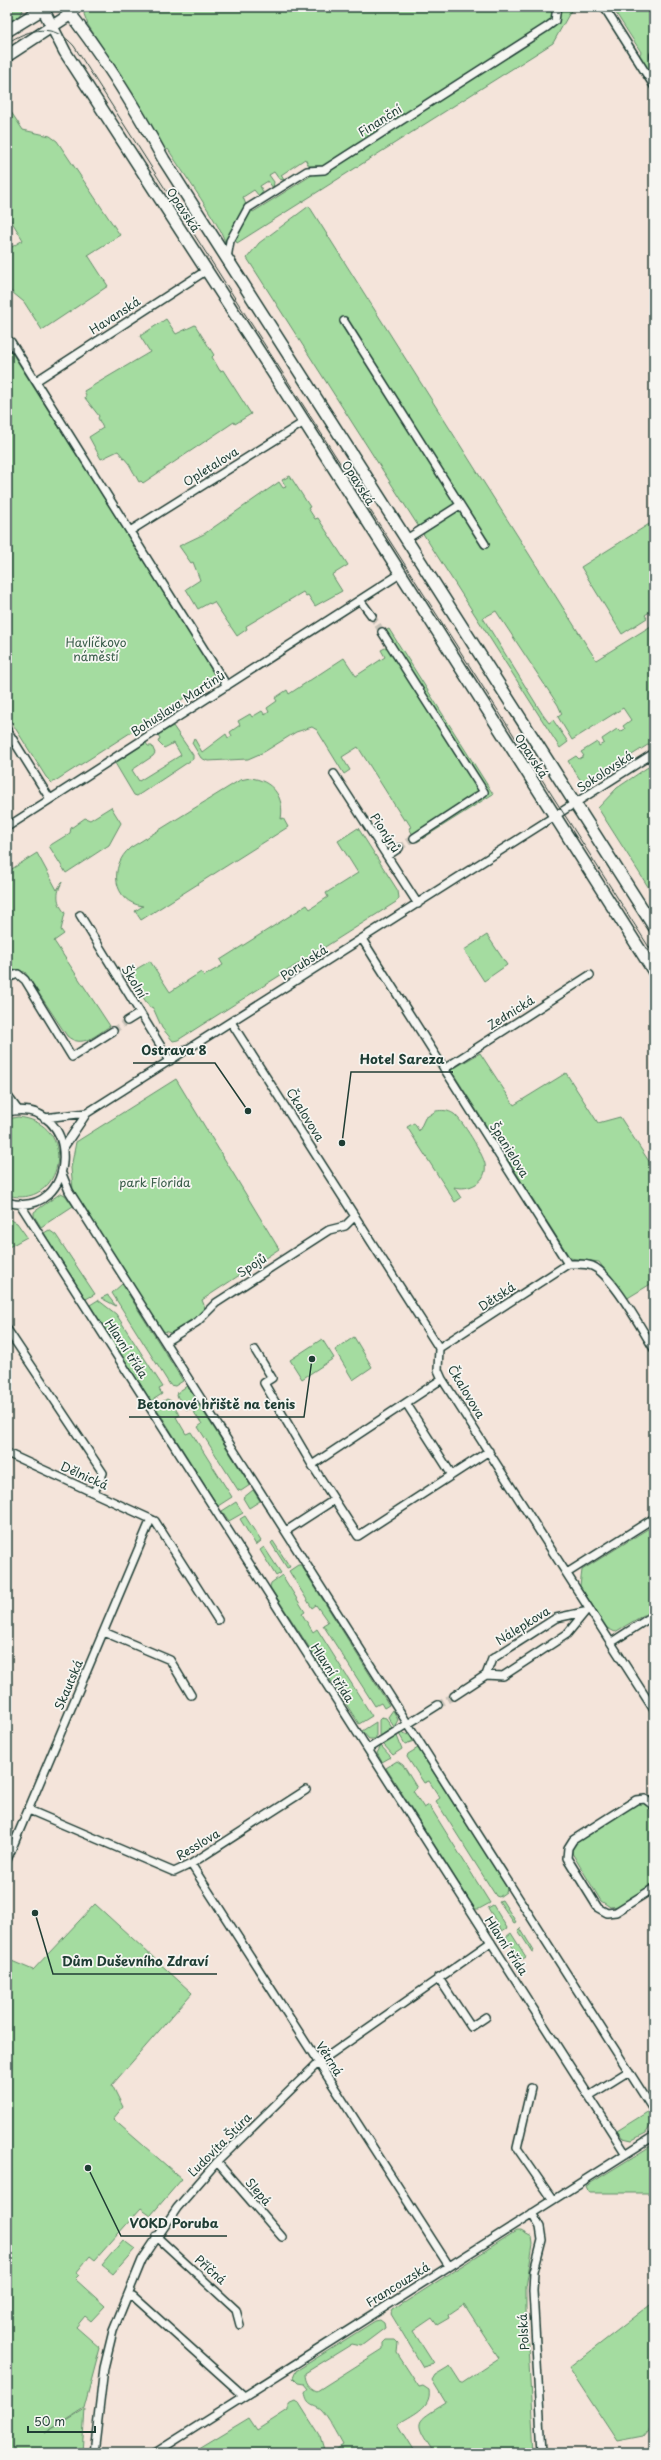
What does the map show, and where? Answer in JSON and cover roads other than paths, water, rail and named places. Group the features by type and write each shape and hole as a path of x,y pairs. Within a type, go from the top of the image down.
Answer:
{"main road":[{"name":"Opavská","path":"44,8 65,52 207,270 654,972"},
{"path":"7,31 44,8"},
{"name":"Opavská","path":"71,9 143,122 164,160 405,540 571,807 654,927"},
{"path":"7,56 52,26 71,9"}],"street":[{"name":"Finanční","path":"227,258 230,241 243,214 248,208 307,171 324,170 547,28 555,21 557,7"},
{"path":"604,7 654,86"},
{"name":"Havanská","path":"36,381 207,270"},
{"path":"344,321 485,544"},
{"path":"7,340 11,342 36,381 227,686"},
{"name":"Opletalova","path":"130,531 304,422"},
{"path":"405,540 460,505"},
{"name":"Bohuslava Martinů","path":"7,827 400,574"},
{"path":"360,600 372,616"},
{"path":"382,632 484,792 414,838"},
{"path":"7,730 50,799"},
{"name":"Sokolovská","path":"571,807 654,753"},
{"name":"Pionýrů","path":"334,774 418,904"},
{"name":"Porubská","path":"64,1147 87,1113 571,807"},
{"path":"387,856 398,848"},
{"name":"Školní","path":"80,915 170,1061"},
{"name":"Španielova","path":"362,939 568,1264"},
{"path":"7,978 18,974 25,980 72,1057 113,1031"},
{"name":"Zednická","path":"444,1068 590,975"},
{"path":"127,1021 140,1012"},
{"name":"Čkalovova","path":"231,1022 439,1348 438,1370 442,1379 567,1572 587,1610 612,1642 654,1710"},
{"path":"7,1095 18,1110"},
{"path":"7,1112 18,1110 36,1114 44,1118 57,1130 64,1147 65,1156 62,1174 55,1186 45,1195 37,1200 20,1204 7,1202"},
{"path":"44,1118 87,1113"},
{"path":"62,1174 69,1191 654,2111"},
{"name":"Hlavní třída","path":"20,1204 626,2154"},
{"name":"Spojů","path":"165,1342 197,1322 216,1303 329,1230 349,1224 355,1216"},
{"path":"568,1264 591,1265 600,1270 616,1290 654,1349"},
{"name":"Dětská","path":"439,1348 568,1264"},
{"path":"7,1329 103,1473 94,1492"},
{"path":"255,1350 272,1378 264,1383 334,1500 358,1536 489,1451"},
{"path":"312,1464 442,1379"},
{"path":"406,1403 452,1475"},
{"name":"Dělnická","path":"7,1453 151,1519"},
{"path":"286,1531 334,1500"},
{"path":"567,1572 654,1518"},
{"path":"151,1519 156,1521 218,1620"},
{"name":"Skautská","path":"7,1860 151,1519"},
{"path":"454,1696 486,1675 503,1676 567,1634 587,1610"},
{"name":"Nálepkova","path":"486,1675 492,1659 543,1626 556,1618 587,1610"},
{"path":"612,1642 654,1615"},
{"path":"104,1632 170,1660 191,1695"},
{"path":"368,1749 438,1705"},
{"name":"Resslova","path":"29,1810 174,1872 191,1864 306,1790"},
{"path":"654,1806 645,1799 636,1800 573,1840 568,1848 567,1858 598,1908 607,1913 616,1912 654,1888"},
{"name":"Větrná","path":"191,1864 449,2266"},
{"name":"Ľudovíta Štúra","path":"94,2453 104,2368 113,2331 142,2260 156,2236 194,2186 318,2063 438,1977 491,1942"},
{"path":"438,1977 471,2027 486,2017"},
{"path":"589,2096 629,2071"},
{"path":"531,2088 517,2148 553,2200"},
{"name":"Francouzská","path":"155,2453 244,2395 654,2136"},
{"name":"Slepá","path":"217,2162 282,2237"},
{"name":"Polská","path":"532,2213 542,2234 533,2291 542,2453"},
{"name":"Příčná","path":"156,2236 236,2310 240,2325"},
{"path":"127,2297 133,2296 244,2395"}],"tunnel":[{"path":"372,616 382,632"},
{"path":"399,848 414,838"},
{"path":"113,1031 127,1021"},
{"path":"438,1705 454,1696"}],"tram line":[{"path":"7,43 24,34 42,30 58,34 74,46 654,955"}],"place":[{"name":"Ostrava 8","path":"248,1111"},
{"name":"Hotel Sareza","path":"342,1143"},
{"name":"Betonové hřiště na tenis","path":"312,1359"},
{"name":"Dům Duševního Zdraví","path":"35,1913"},
{"name":"VOKD Poruba","path":"88,2168"}],"park label":[{"name":"Havlíčkovo náměstí","path":"96,650"},
{"name":"park Florida","path":"155,1183"}]}
